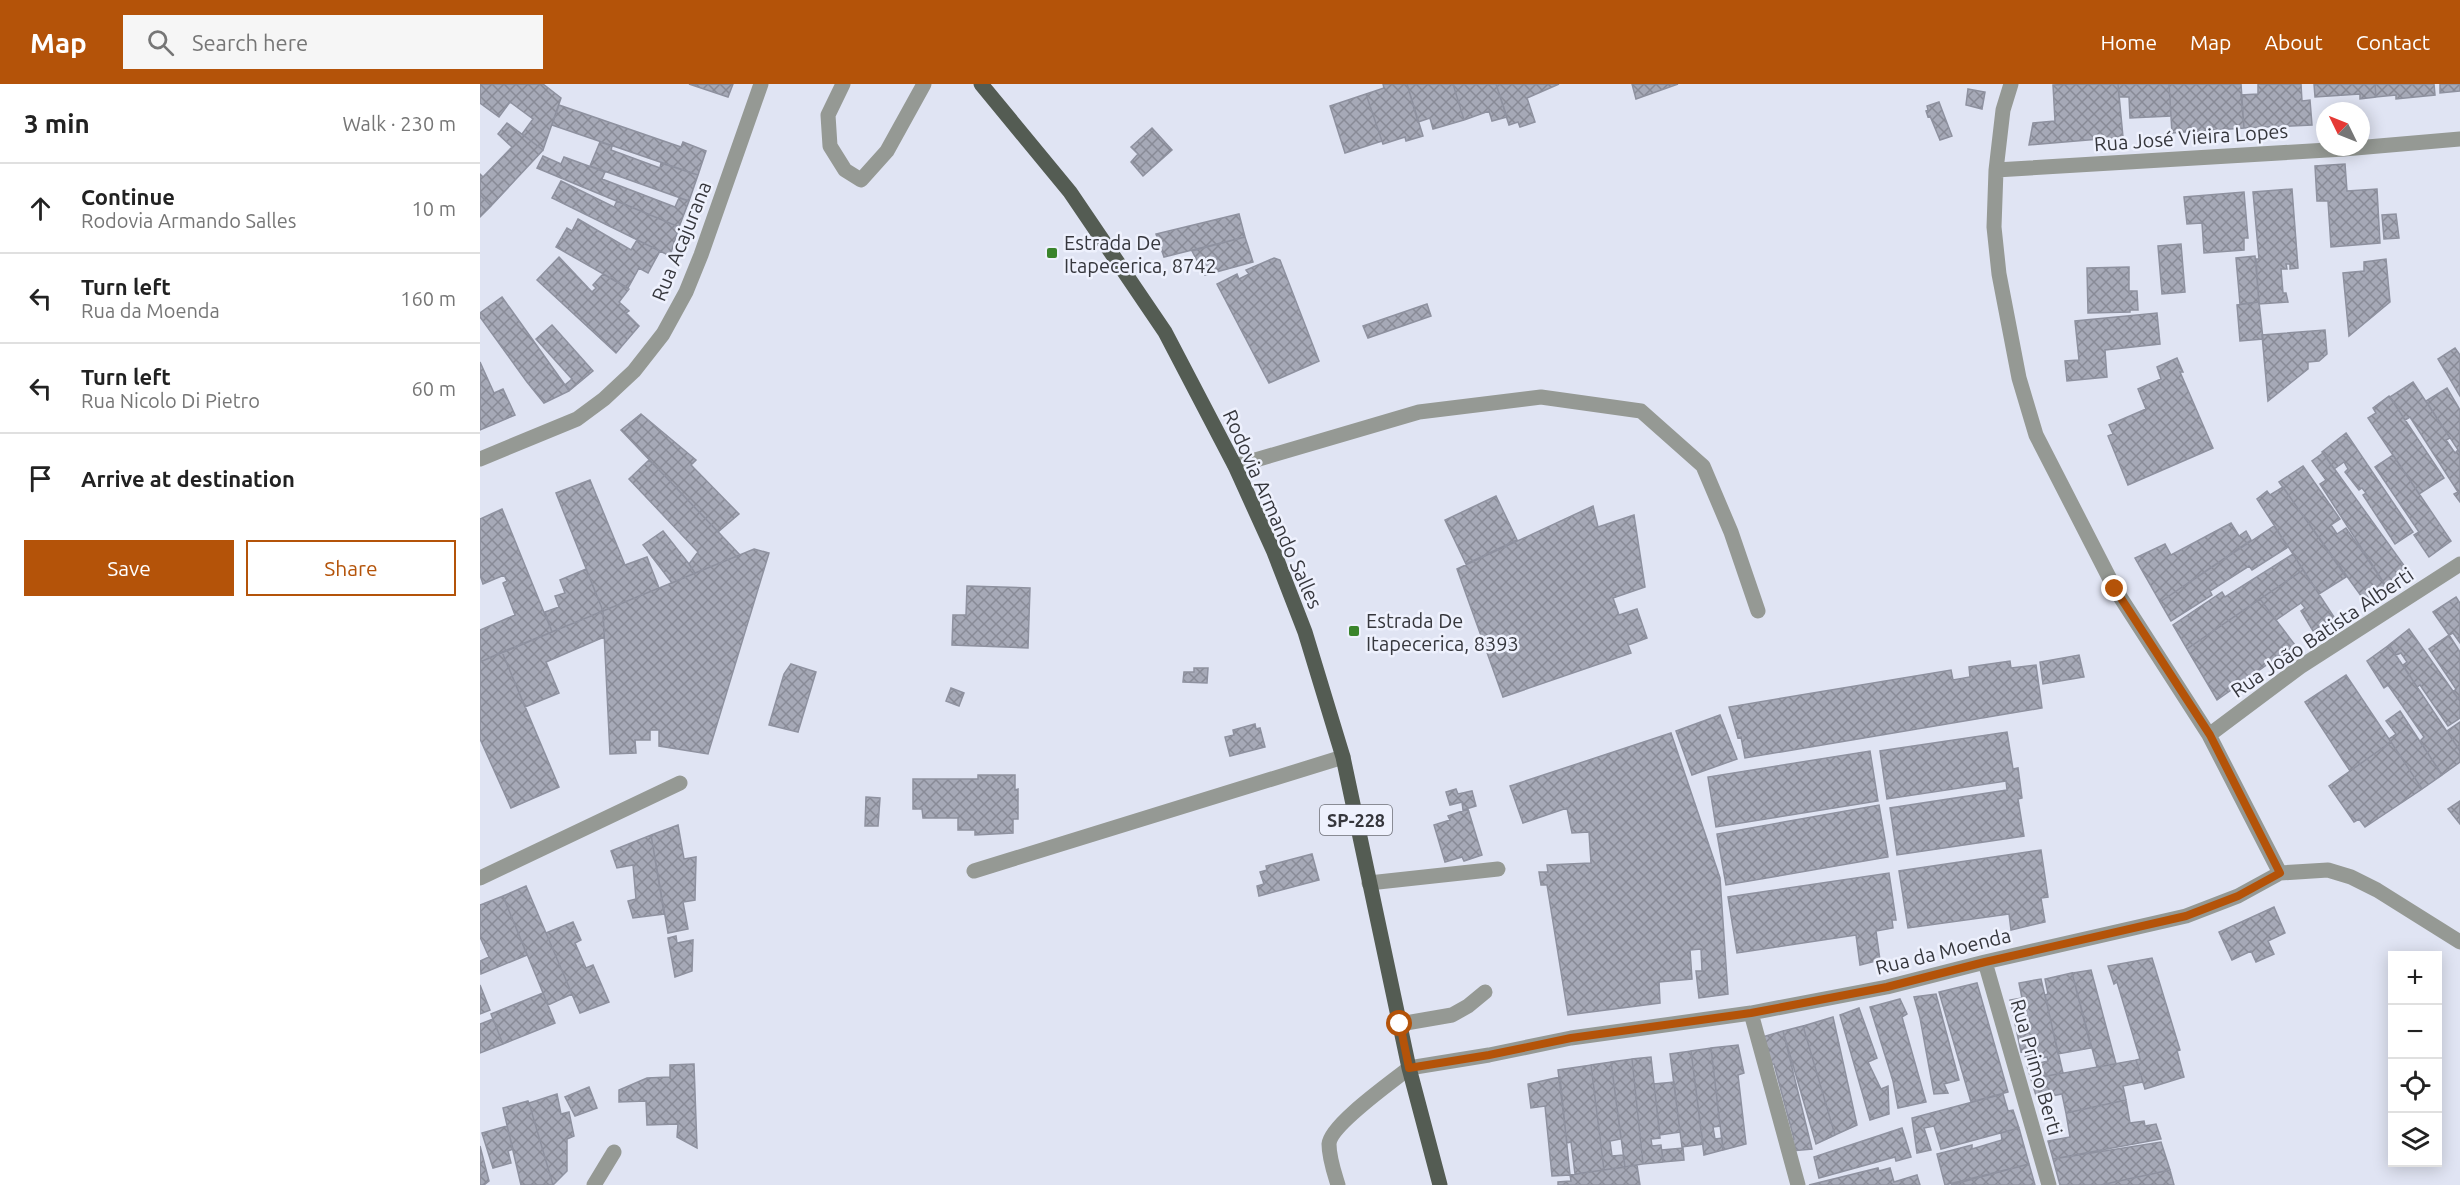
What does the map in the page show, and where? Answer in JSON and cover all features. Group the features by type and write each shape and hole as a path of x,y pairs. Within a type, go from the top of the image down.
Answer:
{"main road":[{"name":"Rodovia Armando Salles","path":"981,84 1070,192 1165,332 1235,466 1274,552 1305,632 1343,757 1409,1068 1440,1185"}],"street":[{"name":"Rua Acajurana","path":"480,459 577,419 604,399 634,371 663,334 686,292 701,255 761,84"},
{"path":"843,84 828,115 830,146 845,170 861,180 887,151 924,84"},
{"path":"2011,84 2003,110 1996,171 1994,227 1999,274 2019,378 2036,435 2115,589 2210,735 2280,873"},
{"name":"Rua José Vieira Lopes","path":"1996,171 2460,140"},
{"path":"1235,466 1419,412 1541,397 1641,411 1703,466 1731,532 1758,611"},
{"name":"Rua João Batista Alberti","path":"2210,735 2300,667 2460,564"},
{"path":"974,871 1343,757"},
{"path":"480,878 680,783"},
{"path":"1370,883 1498,869"},
{"name":"Rua da Moenda","path":"1409,1068 1571,1038 1751,1013 1887,987 2186,916 2238,896 2280,873 2328,870 2351,877 2377,890 2460,942"},
{"name":"Rua Primo Berti","path":"1985,962 2049,1185"},
{"path":"1400,1024 1452,1015 1485,992"},
{"path":"1751,1013 1798,1185"},
{"path":"1338,1185 1331,1162 1329,1142 1340,1124 1409,1068"},
{"path":"594,1185 614,1152"}],"building":[{"path":"480,84 543,84 561,98 543,150 522,134 533,119 510,102 499,117 480,103"},
{"path":"689,84 733,84 728,97"},
{"path":"1383,84 1407,84 1423,136 1406,141 1405,137 1383,144 1366,94 1384,88"},
{"path":"1407,84 1453,84 1464,120 1433,129 1430,118 1418,122"},
{"path":"1453,84 1496,84 1507,117 1492,121 1489,111 1464,120"},
{"path":"1496,84 1559,84 1527,98 1535,122 1520,127 1518,122 1509,125"},
{"path":"1632,84 1678,84 1636,99"},
{"path":"2118,84 2123,137 2029,145 2033,123 2055,121 2053,85"},
{"path":"2118,84 2169,84 2171,116 2130,118 2129,97 2119,97"},
{"path":"2169,84 2241,84 2244,128 2172,133"},
{"path":"2258,84 2301,84 2302,101 2310,100 2312,125 2244,128 2241,95 2258,94"},
{"path":"2314,84 2375,84 2376,97 2360,99 2360,94 2315,97"},
{"path":"2375,84 2434,84 2435,95 2396,99 2396,95 2376,97"},
{"path":"2440,84 2460,84 2460,91 2440,93"},
{"path":"1968,89 1985,92 1982,109 1966,105"},
{"path":"1366,94 1382,141 1345,153 1330,106"},
{"path":"1939,102 1952,136 1940,140 1926,111 1927,106"},
{"path":"559,105 681,147 683,142 706,151 698,175 552,125"},
{"path":"507,123 543,150 491,206 480,195 480,174 483,177 512,147 498,134"},
{"path":"1152,128 1172,150 1143,176 1131,162 1138,154 1131,147"},
{"path":"600,142 612,146 611,150 660,168 661,163 698,175 689,201 590,166"},
{"path":"543,156 561,164 564,157 605,172 602,179 675,207 679,198 689,201 679,227 537,168"},
{"path":"2345,164 2347,191 2377,189 2380,243 2331,247 2328,201 2317,201 2315,166"},
{"path":"561,181 614,207 617,201 679,227 670,256 552,198"},
{"path":"2292,189 2298,268 2290,269 2290,264 2286,264 2287,269 2281,269 2283,293 2286,293 2288,302 2259,304 2256,259 2259,259 2253,192"},
{"path":"2244,192 2248,238 2244,238 2244,250 2204,253 2202,223 2187,224 2184,197"},
{"path":"480,195 491,206 480,217"},
{"path":"1239,214 1245,237 1164,257 1156,234"},
{"path":"2396,214 2399,238 2384,239 2382,215"},
{"path":"578,219 631,250 637,240 660,251 648,273 639,268 628,288 556,247 567,228 572,231"},
{"path":"1245,237 1253,262 1205,275 1192,251"},
{"path":"2181,244 2185,292 2162,294 2158,246"},
{"path":"2255,256 2259,302 2240,304 2236,258"},
{"path":"559,257 592,292 596,288 593,285 603,274 629,289 619,302 629,311 626,313 639,326 616,353 537,280"},
{"path":"1274,258 1280,260 1319,361 1269,383 1217,284 1237,274 1239,279 1249,274 1246,270"},
{"path":"2386,259 2390,302 2349,336 2343,273 2364,271 2364,262"},
{"path":"2129,267 2129,291 2137,291 2138,310 2088,313 2087,268"},
{"path":"502,297 569,391 544,403 480,317 480,313"},
{"path":"2259,302 2263,339 2240,341 2237,305"},
{"path":"1427,304 1431,316 1368,338 1363,326"},
{"path":"2157,313 2160,344 2105,350 2107,377 2067,381 2065,361 2079,360 2075,321"},
{"path":"552,325 593,371 569,391 565,385 572,379 536,339"},
{"path":"2325,330 2327,354 2319,361 2308,362 2308,369 2268,401 2262,335"},
{"path":"2455,348 2460,355 2460,396 2438,359"},
{"path":"2177,358 2183,372 2180,372 2213,448 2128,485 2108,436 2113,434 2109,425 2146,409 2138,389 2161,379 2157,367"},
{"path":"480,362 494,393 503,389 515,415 480,430"},
{"path":"2413,382 2450,438 2446,440 2455,453 2458,450 2460,453 2460,502 2454,494 2458,492 2410,417 2405,420 2390,397"},
{"path":"2447,388 2460,410 2460,453 2426,401"},
{"path":"2389,396 2444,478 2419,494 2368,418 2376,413 2373,408"},
{"path":"641,414 696,460 691,465 739,514 718,532 621,430"},
{"path":"2346,433 2413,532 2395,544 2363,495 2366,493 2362,488 2359,490 2345,472 2348,469 2344,462 2334,469 2322,452"},
{"path":"2323,453 2408,571 2386,586 2320,484 2326,480 2312,461"},
{"path":"2393,455 2451,541 2429,557 2414,535 2419,532 2375,467"},
{"path":"649,460 740,555 695,573 689,564 698,552 629,479"},
{"path":"2303,466 2340,519 2331,525 2337,534 2346,528 2386,586 2364,600 2279,482"},
{"path":"590,480 625,565 647,557 659,588 603,611 556,493"},
{"path":"2283,487 2346,577 2319,594 2257,499 2267,491 2270,495"},
{"path":"1496,496 1517,540 1466,564 1445,520"},
{"path":"1593,506 1598,527 1634,515 1645,587 1613,598 1619,615 1637,609 1647,638 1628,645 1631,653 1503,697 1457,569"},
{"path":"502,509 552,632 480,662 480,630 515,615 503,583 507,581 504,575 483,584 480,575 480,519"},
{"path":"2231,523 2239,536 2246,531 2251,540 2160,602 2135,558 2165,544 2171,555"},
{"path":"2274,526 2288,547 2252,570 2249,566 2210,591 2212,595 2171,621 2160,602"},
{"path":"663,531 695,573 672,583 643,545"},
{"path":"754,549 769,553 708,754 659,746 659,730 650,730 650,740 635,740 636,753 610,754 603,611"},
{"path":"2293,554 2303,570 2187,649 2173,625 2222,592 2225,597"},
{"path":"586,569 603,611 552,632 545,612 559,607 555,596 565,593 560,580"},
{"path":"2303,570 2334,617 2313,631 2301,611 2305,608 2301,603 2276,620 2260,599"},
{"path":"967,586 1030,588 1028,648 952,645 953,615 966,615"},
{"path":"2456,597 2460,603 2460,643 2453,633 2449,635 2433,612"},
{"path":"2260,599 2295,645 2217,700 2187,649"},
{"path":"603,611 604,637 546,662 559,693 525,707 502,652"},
{"path":"2409,629 2460,701 2460,718 2448,726 2420,685 2417,687 2403,665 2407,662 2401,653 2396,655 2389,645"},
{"path":"2449,635 2460,652 2460,701 2453,692 2456,689 2429,649"},
{"path":"2389,645 2460,751 2460,762 2442,775 2420,741 2424,737 2388,685 2384,688 2367,661"},
{"path":"502,652 559,787 511,808 480,739 480,662"},
{"path":"2079,655 2084,677 2043,684 2040,662"},
{"path":"2010,661 2011,668 2036,665 2042,708 1745,758 1741,737 1738,738 1729,707 1951,670 1953,680 1970,677 1969,667"},
{"path":"791,664 816,672 798,732 769,725 784,674"},
{"path":"1194,668 1208,668 1207,683 1183,682 1184,672 1194,672"},
{"path":"2346,675 2391,742 2350,771 2305,702"},
{"path":"951,688 964,693 959,706 946,701"},
{"path":"2400,711 2442,775 2422,789 2389,739 2396,734 2386,721"},
{"path":"1720,715 1737,759 1692,775 1676,731"},
{"path":"2460,722 2460,751 2447,731"},
{"path":"1255,724 1256,729 1260,728 1265,747 1230,756 1225,737 1234,735 1233,730"},
{"path":"2007,732 2013,769 2018,768 2022,798 2018,799 2024,836 1897,855 1890,808 2007,790 2006,781 1887,799 1880,751"},
{"path":"1671,733 1720,878 1728,994 1699,998 1696,971 1702,971 1701,949 1690,950 1692,979 1659,982 1660,1003 1568,1015 1547,885 1541,885 1539,872 1548,872 1547,865 1591,863 1589,832 1572,833 1567,808 1523,823 1510,786"},
{"path":"2391,742 2422,789 2365,827 2359,819 2354,822 2329,786"},
{"path":"1870,751 1878,801 1716,827 1708,777"},
{"path":"978,775 1015,775 1015,790 1018,789 1018,819 1013,819 1013,833 975,835 975,830 958,830 958,818 923,818 922,809 913,809 913,779 978,779"},
{"path":"1456,789 1458,794 1472,791 1476,806 1463,810 1462,802 1450,805 1446,792"},
{"path":"866,797 880,798 878,826 865,826"},
{"path":"2460,801 2460,824 2448,809"},
{"path":"1879,805 1888,857 1726,885 1717,834"},
{"path":"1468,809 1482,855 1464,861 1462,857 1445,862 1434,825 1450,820 1448,816"},
{"path":"678,825 684,859 696,857 695,900 683,902 688,929 668,933 651,835"},
{"path":"651,835 664,914 633,918 628,901 636,899 633,865 617,868 611,851"},
{"path":"2041,850 2048,897 2041,898 2045,922 2011,930 2009,914 1908,928 1899,871"},
{"path":"1312,854 1319,880 1259,896 1257,886 1264,884 1260,872 1267,870 1266,866"},
{"path":"1889,873 1896,920 1892,920 1893,928 1876,931 1880,960 1860,965 1856,935 1737,953 1728,897"},
{"path":"526,886 572,994 548,1005 503,896"},
{"path":"503,896 527,955 481,974 480,961 489,957 480,937 480,905"},
{"path":"2274,907 2285,933 2268,941 2274,954 2256,962 2251,951 2232,960 2219,932"},
{"path":"573,922 581,940 575,943 586,968 593,965 609,1002 580,1013 546,933"},
{"path":"676,936 677,943 693,940 692,971 675,977 668,938"},
{"path":"2152,958 2180,1050 2177,1051 2184,1077 2145,1089 2136,1060 2140,1059 2117,982 2114,984 2108,966"},
{"path":"2091,970 2116,1064 2097,1067 2072,973"},
{"path":"2072,973 2091,1048 2058,1054 2045,995 2048,994 2045,979"},
{"path":"2041,979 2063,1073 2031,1079 2027,1066 2048,1061 2047,1057 2027,1061 2023,1051 2021,1052 2010,1000 2022,998 2019,983"},
{"path":"1977,983 2008,1092 1971,1102 1939,992"},
{"path":"480,985 490,1010 480,1014"},
{"path":"543,993 555,1023 503,1044 491,1014"},
{"path":"1936,994 1959,1080 1944,1084 1948,1093 1934,1094 1914,997"},
{"path":"1900,999 1907,1014 1902,1017 1926,1102 1898,1108 1893,1081 1870,1007"},
{"path":"1859,1008 1877,1058 1868,1062 1881,1089 1888,1086 1889,1114 1870,1120 1840,1015"},
{"path":"1833,1017 1857,1125 1835,1135 1803,1026"},
{"path":"493,1019 503,1044 480,1053 480,1024"},
{"path":"1803,1026 1835,1135 1816,1144 1783,1031"},
{"path":"1783,1031 1812,1149 1791,1151 1789,1141 1794,1139 1774,1064 1767,1065 1759,1038"},
{"path":"1738,1045 1744,1073 1738,1075 1746,1144 1723,1150 1711,1048"},
{"path":"1711,1048 1720,1126 1713,1127 1715,1139 1722,1138 1723,1150 1704,1155 1691,1051"},
{"path":"1691,1051 1703,1144 1682,1147 1670,1054"},
{"path":"1651,1057 1660,1138 1651,1139 1652,1146 1661,1145 1663,1162 1643,1164 1632,1059"},
{"path":"1632,1059 1643,1164 1625,1167 1611,1062"},
{"path":"2136,1060 2143,1082 2123,1086 2126,1100 2066,1113 2062,1094 2037,1099 2031,1079"},
{"path":"1611,1062 1621,1139 1610,1141 1612,1156 1623,1155 1625,1167 1604,1170 1591,1065"},
{"path":"694,1064 697,1148 677,1137 678,1124 647,1125 646,1101 619,1102 619,1090 647,1078 670,1077 670,1065"},
{"path":"1591,1065 1604,1170 1575,1174 1571,1142 1567,1143 1558,1070"},
{"path":"1560,1077 1570,1175 1552,1176 1545,1106 1531,1108 1528,1084"},
{"path":"1674,1082 1680,1132 1660,1135 1654,1084"},
{"path":"589,1087 597,1108 575,1116 565,1097"},
{"path":"557,1094 561,1114 569,1112 574,1136 567,1139 567,1171 553,1185 529,1103"},
{"path":"2003,1094 2008,1111 2013,1110 2019,1128 1941,1149 1934,1126 1924,1128 1931,1150 1917,1153 1912,1118"},
{"path":"2126,1100 2130,1123 2144,1121 2145,1126 2156,1124 2161,1139 2053,1159 2048,1141 2070,1137 2066,1113"},
{"path":"528,1101 553,1185 521,1185 503,1108"},
{"path":"507,1126 513,1149 508,1151 511,1163 493,1168 482,1133"},
{"path":"1902,1128 1911,1157 1896,1161 1895,1157 1819,1178 1814,1157"},
{"path":"2019,1128 2029,1164 1945,1185 1937,1154 1972,1145 1972,1149 2002,1140 2001,1133"},
{"path":"2161,1142 2170,1170 2101,1185 2060,1185 2053,1159"},
{"path":"480,1146 489,1181 484,1185 480,1185"},
{"path":"1683,1148 1684,1160 1663,1162 1662,1150"},
{"path":"2029,1164 2035,1185 1951,1185"},
{"path":"1637,1165 1640,1185 1558,1185 1558,1182 1571,1181 1570,1175"},
{"path":"1878,1168 1879,1171 1890,1168 1894,1182 1917,1175 1920,1185 1809,1185"},
{"path":"2170,1170 2174,1185 2101,1185"}],"place":[{"name":"Estrada De Itapecerica, 8742","path":"1052,253"},
{"name":"Estrada De Itapecerica, 8393","path":"1354,631"}],"route":[{"path":"1400,1024 1409,1068 1571,1038 1751,1013 1887,987 2186,916 2238,896 2280,873 2210,735 2115,589"}]}
